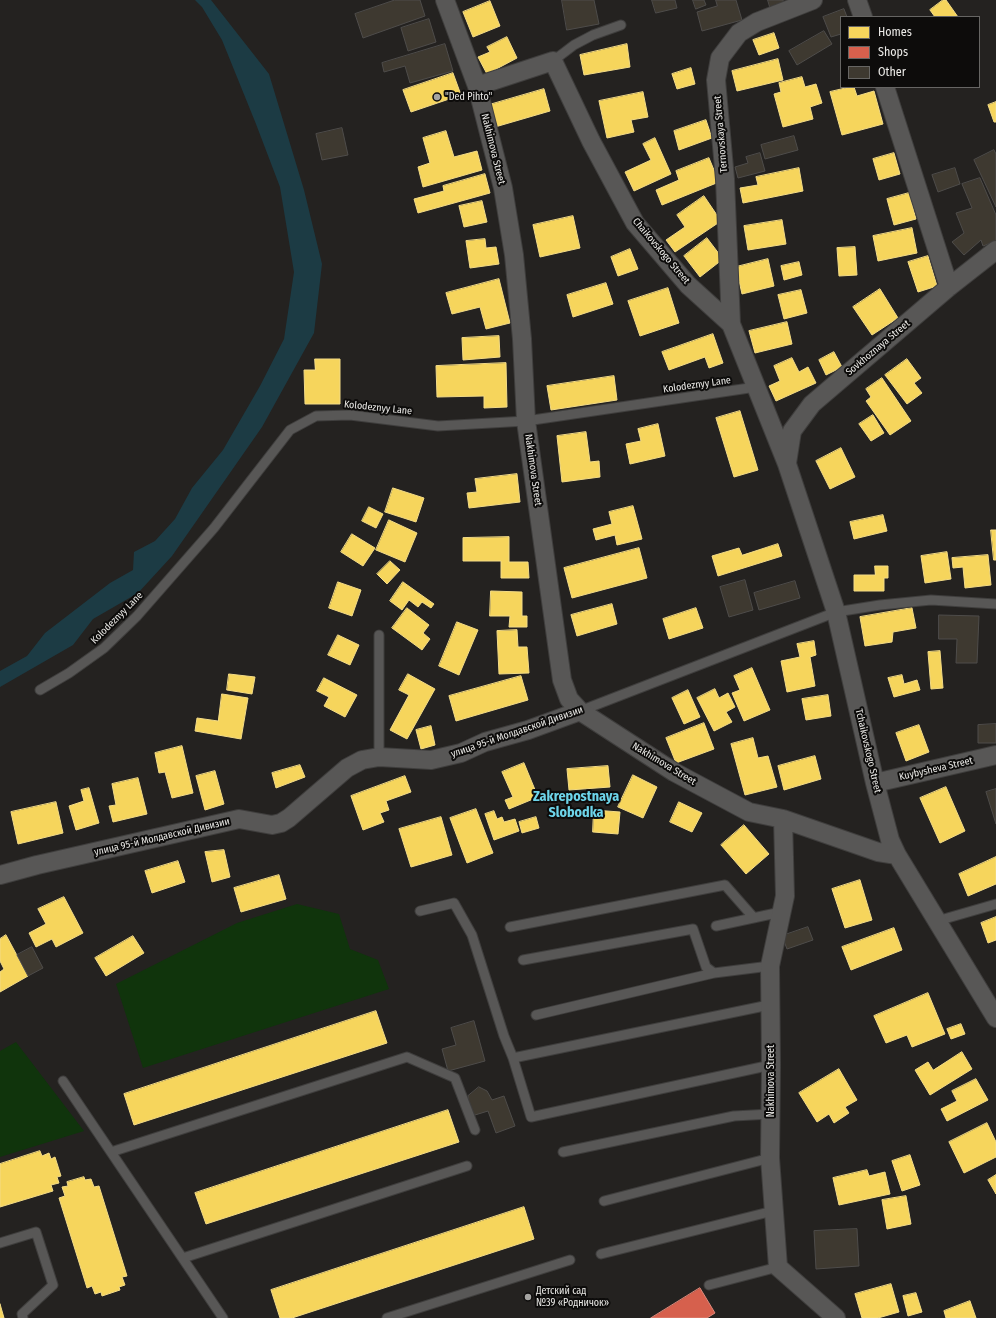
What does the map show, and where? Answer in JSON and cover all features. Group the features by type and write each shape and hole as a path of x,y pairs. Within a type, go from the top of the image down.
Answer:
{"street":[{"name":"Nakhimova Street","path":"446,0 477,86 504,188 514,255 522,339 526,421 562,680 569,699 580,711 674,772 749,812 783,819 878,852 897,855"},
{"name":"Ternovskaya Street","path":"730,324 725,179 716,80 720,58 739,33 757,22 813,0"},
{"path":"857,0 863,16"},
{"path":"477,86 553,61"},
{"name":"Chaikovskogo Street","path":"553,61 591,141 635,223 688,285 730,324 787,464"},
{"path":"885,88 949,287"},
{"name":"Sovkhoznaya Street","path":"787,464 792,431 812,404 949,287 996,250"},
{"name":"Tchaikovskogo Street","path":"787,464 836,612 875,783 890,840 897,855 996,1018"},
{"name":"улица 95-й Молдавской Дивизии","path":"0,875 37,865 240,819 272,825 281,823 289,818 347,768 362,760 378,757 431,760 461,753 485,742 528,730 580,711"},
{"name":"Kuybysheva Street","path":"875,783 996,755"},
{"name":"Nakhimova Street","path":"778,1267 770,1158 771,1065 769,1005 770,966 785,896 783,819"},
{"path":"778,1267 829,1317"}],"lane":[{"path":"553,61 574,45 587,38 621,25"},
{"name":"Kolodeznyy Lane","path":"40,690 69,673 104,648 137,616 214,528 290,430 316,416 350,415 438,426 526,421 756,388"},
{"name":"улица 95-й Молдавской Дивизии","path":"580,711 836,612 880,605 932,600 996,604"},
{"path":"378,757 379,635"},
{"path":"510,927 725,885 754,918"},
{"path":"420,911 454,903 472,935 531,1117 771,1065"},
{"path":"937,921 996,904"},
{"path":"716,926 781,912"},
{"path":"523,960 693,929 706,967 714,973"},
{"path":"536,1015 714,973 770,966"},
{"path":"513,1058 769,1005"},
{"path":"111,1152 407,1057 455,1078 475,1130"},
{"path":"63,1081 222,1316 212,1318"},
{"path":"563,1152 734,1116 771,1114"},
{"path":"604,1201 770,1158"},
{"path":"183,1258 467,1166"},
{"path":"601,1254 773,1211"},
{"path":"0,1243 36,1232 53,1285 22,1314 23,1318"},
{"path":"387,1318 570,1260"},
{"path":"709,1285 778,1267"}],"green space":[{"path":"297,904 339,914 350,949 378,960 389,989 143,1068 116,984 237,923"},
{"path":"16,1042 84,1131 0,1157 0,1051"}],"water":[{"path":"195,0 211,0 269,74 304,190 322,264 314,333 262,427 172,556 138,593 93,619 73,645 0,687 0,671 27,656 45,633 110,583 133,570 134,552 155,541 175,519 192,488 223,450 260,386 284,339 294,272 280,187 222,40 202,7"}],"building: Homes":[{"path":"943,0 946,0 957,16 934,16 930,10"},
{"path":"490,1 500,26 473,37 463,12"},
{"path":"774,33 779,48 759,55 753,40"},
{"path":"507,37 517,58 487,74 478,57 490,52 487,47"},
{"path":"627,44 630,67 584,75 580,55"},
{"path":"778,59 783,80 737,91 732,71"},
{"path":"691,68 695,84 677,89 672,74"},
{"path":"453,73 461,95 411,112 403,90"},
{"path":"802,77 805,87 816,84 822,103 810,107 813,119 783,127 774,94 781,92 779,83"},
{"path":"846,88 854,88 857,96 874,91 883,124 842,135 830,92"},
{"path":"544,89 550,111 495,127 489,105"},
{"path":"643,92 648,117 631,120 634,132 607,138 599,101"},
{"path":"996,102 996,122 994,122 988,105"},
{"path":"706,120 712,138 679,150 674,131"},
{"path":"446,131 454,157 477,151 482,170 423,187 418,167 430,163 423,138"},
{"path":"655,138 671,174 634,191 625,172 651,160 643,144"},
{"path":"894,153 900,174 879,180 873,159"},
{"path":"709,158 719,182 662,205 656,190 679,180 676,171"},
{"path":"799,168 803,191 743,203 740,188 758,185 756,177"},
{"path":"485,174 490,193 418,213 414,199 444,191 443,186"},
{"path":"909,193 916,219 894,225 887,199"},
{"path":"704,196 721,221 675,252 666,240 685,227 677,215"},
{"path":"482,201 487,222 464,227 459,206"},
{"path":"573,216 580,248 540,257 533,225"},
{"path":"782,220 786,244 748,250 744,226"},
{"path":"912,228 917,253 878,261 873,236"},
{"path":"707,238 723,259 700,277 684,256"},
{"path":"485,239 486,248 496,247 499,264 470,268 466,241"},
{"path":"855,247 857,275 839,276 837,248"},
{"path":"630,249 638,269 618,276 611,257"},
{"path":"928,256 937,286 918,292 908,262"},
{"path":"768,259 774,286 742,294 736,267"},
{"path":"799,262 802,275 784,280 781,266"},
{"path":"499,279 510,323 486,329 480,307 452,314 446,293"},
{"path":"606,283 613,304 573,317 567,295"},
{"path":"668,288 679,323 640,336 628,301"},
{"path":"880,289 898,318 872,335 853,307"},
{"path":"801,290 807,313 784,319 778,295"},
{"path":"787,322 792,344 755,353 749,331"},
{"path":"713,334 723,363 709,368 705,357 669,370 662,352"},
{"path":"499,336 500,357 463,360 462,338"},
{"path":"834,352 842,367 826,375 819,360"},
{"path":"792,358 799,372 808,367 816,383 776,401 769,386 780,381 774,366"},
{"path":"315,359 340,359 340,404 305,404 304,370 315,370"},
{"path":"907,359 921,378 914,383 922,393 907,404 885,375"},
{"path":"506,363 507,407 484,408 484,396 437,397 436,366"},
{"path":"614,376 617,400 551,410 547,386"},
{"path":"882,378 911,421 890,435 866,401 871,397 866,389"},
{"path":"740,411 758,470 734,477 716,418"},
{"path":"873,415 884,433 871,441 859,424"},
{"path":"658,424 665,456 630,464 626,444 641,441 638,429"},
{"path":"586,432 590,462 599,461 600,477 562,482 557,436"},
{"path":"841,448 855,477 830,489 816,461"},
{"path":"517,474 520,502 469,508 467,493 477,492 475,479"},
{"path":"393,488 424,498 416,522 385,512"},
{"path":"633,506 642,539 617,545 615,535 596,540 593,529 612,524 609,512"},
{"path":"369,507 383,514 376,528 362,521"},
{"path":"883,515 887,531 854,539 850,522"},
{"path":"389,520 417,533 405,562 376,550"},
{"path":"991,530 996,530 996,560 994,560"},
{"path":"352,534 375,548 363,566 341,552"},
{"path":"509,537 509,562 528,562 529,578 501,578 501,561 463,561 463,538"},
{"path":"778,544 782,556 718,576 712,556 739,548 742,555"},
{"path":"639,548 647,578 572,598 564,568"},
{"path":"947,552 951,579 925,583 921,556"},
{"path":"988,555 991,585 965,588 963,567 953,568 952,558"},
{"path":"390,561 400,570 387,584 377,574"},
{"path":"875,566 888,566 888,578 884,578 884,591 854,591 854,575 875,575"},
{"path":"338,582 361,590 352,616 329,608"},
{"path":"403,582 434,604 431,608 422,602 418,607 409,600 402,610 390,601"},
{"path":"491,591 522,592 522,616 527,616 527,627 509,627 510,616 490,616"},
{"path":"612,604 617,624 577,636 571,615"},
{"path":"407,608 429,625 423,633 430,639 422,650 392,628"},
{"path":"696,608 703,628 669,639 663,619"},
{"path":"912,608 916,628 893,632 892,642 865,646 860,617"},
{"path":"457,622 478,630 459,675 439,666"},
{"path":"517,630 518,647 527,647 529,673 499,674 497,631"},
{"path":"338,635 359,645 350,665 328,655"},
{"path":"814,641 816,655 810,657 815,686 787,692 781,661 800,657 797,644"},
{"path":"940,651 943,688 931,689 928,652"},
{"path":"752,668 770,710 744,721 732,693 740,690 734,676"},
{"path":"229,674 255,677 252,694 227,690"},
{"path":"408,674 435,689 407,739 390,730 409,695 399,690"},
{"path":"902,675 904,684 917,680 920,690 894,697 888,678"},
{"path":"521,676 528,700 456,721 449,696"},
{"path":"324,678 357,695 345,717 324,706 329,697 317,691"},
{"path":"715,689 719,698 728,693 735,707 726,712 732,722 714,731 697,698"},
{"path":"688,690 700,717 684,724 672,698"},
{"path":"222,694 248,698 241,739 195,731 197,718 218,721"},
{"path":"828,695 831,716 806,720 802,699"},
{"path":"704,723 714,749 676,763 666,738"},
{"path":"919,725 929,752 906,761 896,733"},
{"path":"431,726 435,745 421,749 416,730"},
{"path":"753,738 758,758 768,756 777,787 745,795 731,744"},
{"path":"182,746 193,793 172,798 165,772 159,773 155,753"},
{"path":"815,756 821,779 784,790 778,766"},
{"path":"524,763 538,797 509,809 505,800 513,797 502,772"},
{"path":"300,765 305,777 276,788 272,773"},
{"path":"608,766 610,787 569,790 567,769"},
{"path":"215,771 224,804 205,810 196,776"},
{"path":"633,775 657,787 643,818 618,807"},
{"path":"405,776 411,792 386,801 389,810 380,813 384,822 363,830 351,796"},
{"path":"138,778 147,814 113,822 109,806 116,805 112,784"},
{"path":"946,787 965,831 940,843 920,798"},
{"path":"89,788 99,823 76,830 69,806 84,801 81,790"},
{"path":"56,802 63,833 18,844 11,812"},
{"path":"679,802 702,813 692,832 670,822"},
{"path":"476,809 493,853 467,863 450,818"},
{"path":"594,810 620,812 618,834 593,832"},
{"path":"494,811 497,819 502,817 504,822 515,819 519,831 494,840 485,814"},
{"path":"441,817 452,855 411,867 399,829"},
{"path":"536,817 539,828 522,833 519,822"},
{"path":"744,825 769,854 746,874 721,845"},
{"path":"224,850 230,877 212,882 205,852"},
{"path":"996,857 996,884 968,896 959,874"},
{"path":"178,861 185,882 152,893 145,871"},
{"path":"279,875 286,899 241,912 234,888"},
{"path":"860,880 872,920 845,928 832,889"},
{"path":"64,897 83,933 56,947 52,939 36,947 29,933 46,924 38,909"},
{"path":"996,917 996,940 988,943 981,923"},
{"path":"894,928 902,950 851,970 842,947"},
{"path":"6,935 28,976 0,992 0,972 4,969 0,961 0,939"},
{"path":"133,936 144,953 106,976 95,958"},
{"path":"928,993 945,1034 912,1047 907,1035 886,1043 874,1016"},
{"path":"376,1011 387,1043 134,1125 124,1094"},
{"path":"961,1024 965,1034 951,1039 947,1029"},
{"path":"962,1052 972,1069 930,1095 915,1070 928,1062 933,1070"},
{"path":"839,1069 857,1100 845,1107 849,1113 834,1123 829,1114 817,1122 799,1093"},
{"path":"976,1079 988,1100 947,1121 941,1109 957,1101 952,1091"},
{"path":"448,1110 459,1142 206,1224 195,1193"},
{"path":"987,1123 996,1142 996,1157 964,1173 949,1142"},
{"path":"40,1151 42,1156 49,1153 51,1159 55,1157 61,1176 57,1177 59,1183 51,1185 53,1191 0,1207 0,1164"},
{"path":"910,1155 920,1185 902,1191 892,1161"},
{"path":"867,1170 869,1176 885,1172 890,1194 839,1205 833,1178"},
{"path":"996,1175 996,1194 988,1180"},
{"path":"84,1177 85,1180 91,1179 94,1187 99,1186 127,1276 122,1277 125,1285 119,1287 120,1290 102,1296 101,1292 95,1294 92,1286 87,1288 59,1198 65,1196 62,1187 68,1186 67,1182"},
{"path":"906,1196 911,1224 887,1229 882,1200"},
{"path":"524,1207 534,1239 292,1318 280,1318 271,1290"},
{"path":"891,1284 899,1312 878,1318 862,1318 855,1294"},
{"path":"916,1293 922,1312 908,1316 903,1296"},
{"path":"970,1301 976,1318 946,1318 944,1311"},
{"path":"0,1304 4,1318 0,1318"}],"building: Shops":[{"path":"700,1288 715,1313 707,1318 651,1318"}],"building: Other":[{"path":"395,0 420,0 425,16 363,38 355,14"},
{"path":"562,0 594,0 599,24 567,30"},
{"path":"652,0 675,0 677,8 656,13"},
{"path":"693,0 704,0 706,5 696,9"},
{"path":"716,0 736,0 742,20 702,31 697,12 717,6"},
{"path":"768,0 783,0 785,6 771,10"},
{"path":"844,9 847,16 840,16 840,34 831,37 823,17"},
{"path":"429,19 436,42 408,51 401,28"},
{"path":"824,31 832,44 797,65 789,51"},
{"path":"445,44 453,71 410,83 405,66 384,72 382,63"},
{"path":"342,128 348,155 322,160 316,134"},
{"path":"794,136 798,150 765,159 761,145"},
{"path":"994,150 996,154 996,207 974,160"},
{"path":"760,153 765,171 738,178 735,167 748,163 746,157"},
{"path":"955,168 960,184 938,192 932,175"},
{"path":"980,178 996,215 996,241 983,246 981,240 964,255 952,242 964,233 956,213 972,208 962,184"},
{"path":"745,580 753,610 729,617 720,587"},
{"path":"795,581 800,598 759,610 754,593"},
{"path":"939,615 979,616 977,663 956,663 957,639 939,639"},
{"path":"996,724 996,743 978,743 978,725"},
{"path":"996,789 996,824 986,792"},
{"path":"808,927 813,940 787,949 782,936"},
{"path":"32,947 43,968 28,976 17,955"},
{"path":"474,1021 485,1061 448,1071 442,1049 456,1045 451,1028"},
{"path":"479,1087 487,1091 492,1100 504,1096 515,1126 496,1133 488,1111 475,1115 468,1107 468,1096"},
{"path":"857,1229 859,1266 816,1269 814,1231"}],"place":[{"name":"\"Ded Pihto\"","path":"437,97"},
{"name":"Детский сад №39 «Родничок»","path":"528,1297"}],"district":[{"name":"Zakrepostnaya Slobodka","path":"576,806"}]}
